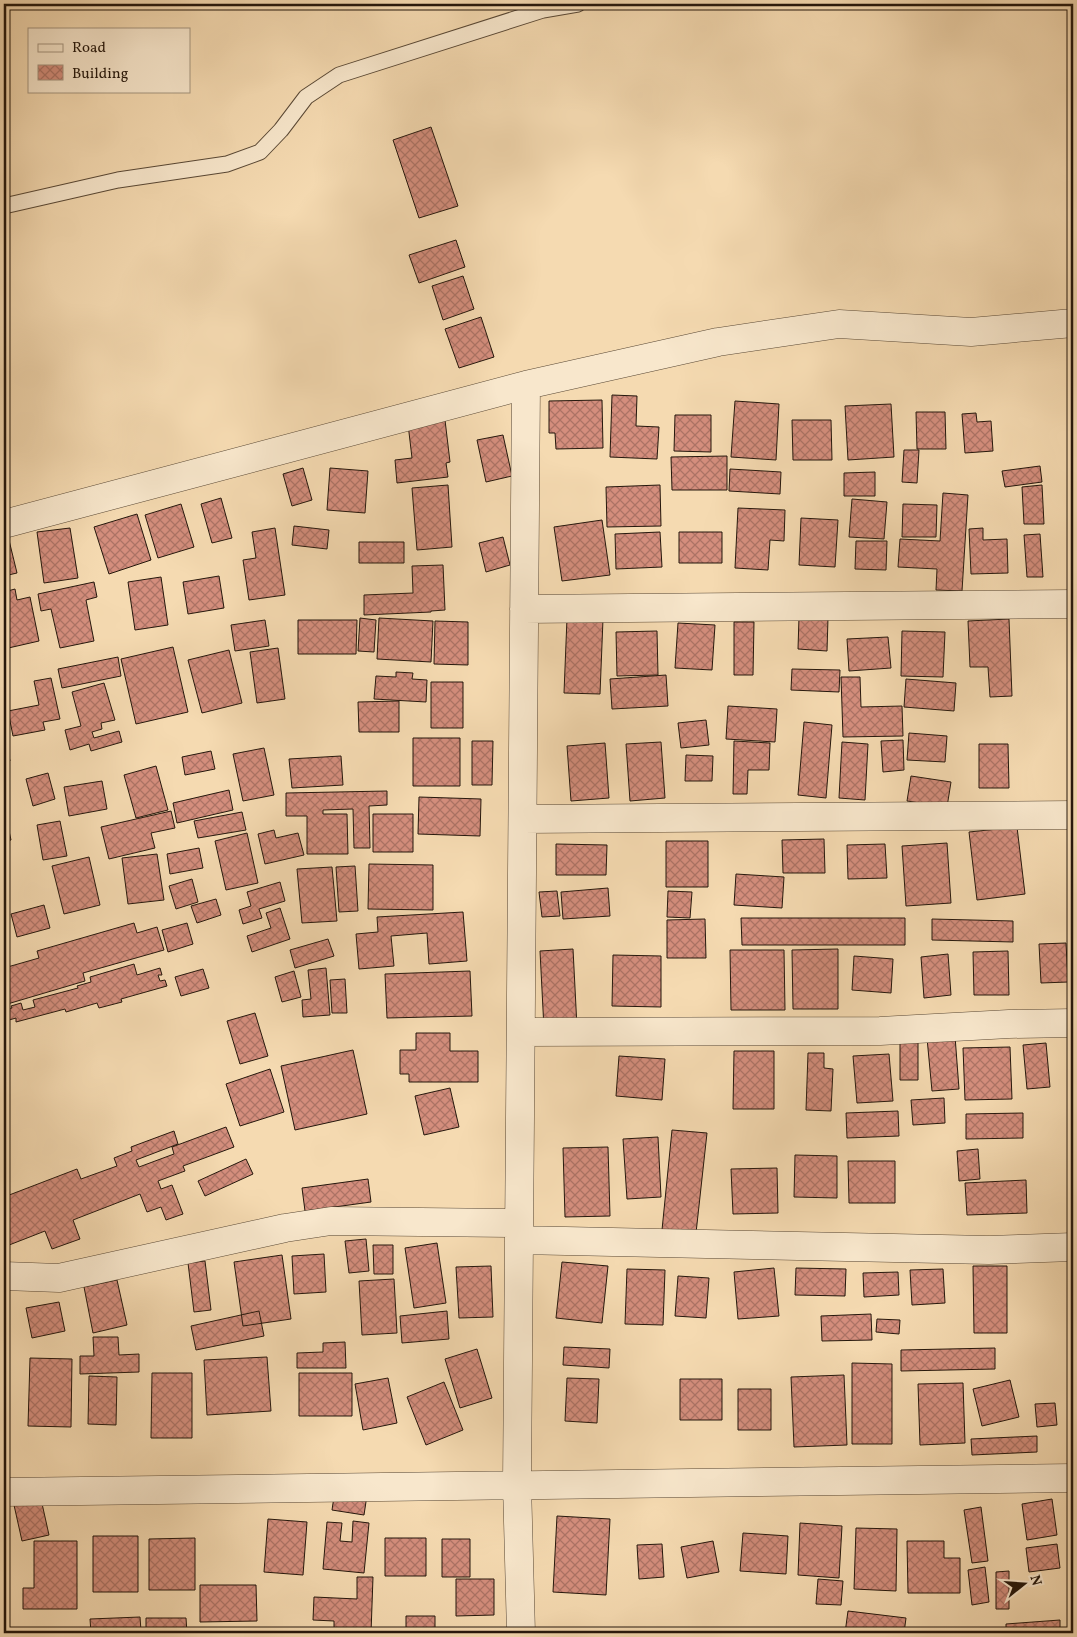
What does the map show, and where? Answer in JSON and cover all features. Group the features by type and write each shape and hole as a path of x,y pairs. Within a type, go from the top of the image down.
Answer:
{"street":[{"path":"4,524 526,385 718,342 839,324 971,332 1073,323"},
{"path":"521,1633 517,1484 526,385"},
{"path":"524,609 1073,604"},
{"path":"523,819 1073,815"},
{"path":"521,1032 880,1031 1009,1024 1073,1023"},
{"path":"4,1276 59,1278 285,1228 331,1221 519,1232 989,1250 1073,1247"},
{"path":"4,1492 1073,1478"}],"lane":[{"path":"4,206 118,180 227,164 260,152 281,130 306,97 339,75 543,10 578,4"}],"building":[{"path":"431,127 458,206 419,218 393,140"},
{"path":"456,240 465,267 419,283 409,255"},
{"path":"463,276 474,309 443,320 432,286"},
{"path":"481,317 494,357 459,368 445,329"},
{"path":"612,395 637,396 636,426 659,427 657,459 610,457"},
{"path":"602,400 603,448 556,449 555,433 549,433 549,401"},
{"path":"735,401 779,404 776,460 731,457"},
{"path":"891,404 894,457 848,460 845,406"},
{"path":"916,412 945,412 946,449 917,449"},
{"path":"976,413 977,422 991,421 993,451 965,453 962,414"},
{"path":"675,415 711,415 711,452 674,451"},
{"path":"445,420 450,462 446,463 448,477 397,483 395,460 412,458 408,424"},
{"path":"792,420 831,420 832,460 793,460"},
{"path":"503,435 512,476 486,482 477,440"},
{"path":"904,450 919,450 917,483 902,482"},
{"path":"727,456 727,490 672,490 671,457"},
{"path":"1040,466 1042,482 1005,487 1002,471"},
{"path":"303,468 312,500 292,506 283,474"},
{"path":"330,468 368,471 365,513 327,510"},
{"path":"730,469 781,472 780,494 729,491"},
{"path":"875,472 875,496 844,496 844,473"},
{"path":"448,485 452,547 417,550 412,488"},
{"path":"660,485 661,526 607,527 606,487"},
{"path":"1042,485 1044,524 1024,524 1022,487"},
{"path":"943,493 968,495 962,591 936,590 937,569 898,567 900,539 940,541"},
{"path":"221,498 232,538 212,543 201,504"},
{"path":"852,499 887,502 884,539 849,537"},
{"path":"181,504 194,547 158,558 145,515"},
{"path":"903,504 937,505 936,537 902,537"},
{"path":"738,508 785,510 784,541 770,540 768,570 735,568"},
{"path":"137,514 151,560 109,574 94,527"},
{"path":"801,518 838,520 835,567 799,565"},
{"path":"602,520 610,575 562,581 554,527"},
{"path":"294,526 329,530 327,549 292,545"},
{"path":"70,528 78,578 44,583 37,532"},
{"path":"275,528 285,595 249,600 243,560 256,558 252,532"},
{"path":"983,528 983,540 1007,539 1008,573 971,574 969,529"},
{"path":"660,532 662,567 616,569 615,534"},
{"path":"679,532 722,532 722,563 679,563"},
{"path":"1040,534 1043,577 1027,577 1024,535"},
{"path":"8,536 17,573 4,576 4,537"},
{"path":"503,537 510,565 486,572 479,543"},
{"path":"856,541 887,541 886,570 855,569"},
{"path":"359,542 404,542 404,563 359,563"},
{"path":"443,565 445,610 364,615 364,595 413,593 412,566"},
{"path":"219,576 224,608 188,614 183,582"},
{"path":"161,577 168,625 135,630 128,582"},
{"path":"94,582 97,597 86,600 94,641 60,648 51,609 41,611 38,594"},
{"path":"15,589 17,600 30,597 39,641 4,649 4,592"},
{"path":"799,617 828,618 827,651 798,649"},
{"path":"360,618 376,620 374,652 358,651"},
{"path":"379,618 433,621 431,662 377,659"},
{"path":"567,618 603,619 600,694 564,693"},
{"path":"1009,619 1012,696 990,697 988,667 970,667 968,621"},
{"path":"265,620 269,646 235,651 231,625"},
{"path":"298,620 357,620 356,654 298,654"},
{"path":"435,621 468,622 468,665 434,664"},
{"path":"734,622 754,622 753,675 734,675"},
{"path":"678,623 715,625 712,670 675,668"},
{"path":"657,631 658,675 617,676 616,632"},
{"path":"902,631 945,632 943,677 901,676"},
{"path":"888,637 891,668 849,671 847,639"},
{"path":"173,647 188,712 136,724 121,659"},
{"path":"278,648 285,699 257,703 250,652"},
{"path":"229,650 242,703 202,713 188,660"},
{"path":"118,657 121,676 62,688 58,669"},
{"path":"792,669 840,670 839,692 791,690"},
{"path":"396,672 413,673 412,679 427,680 426,702 374,699 376,676 396,677"},
{"path":"666,675 668,706 612,709 610,679"},
{"path":"841,677 860,677 861,707 902,706 903,736 843,737"},
{"path":"51,678 60,719 43,722 45,730 13,736 8,711 39,705 34,681"},
{"path":"906,679 956,683 954,711 904,707"},
{"path":"431,682 463,682 463,728 431,728"},
{"path":"104,683 115,720 101,723 102,729 92,732 94,738 119,731 122,742 91,751 89,744 70,750 65,730 81,726 72,692"},
{"path":"399,701 399,732 359,732 358,702"},
{"path":"728,706 777,709 775,742 726,739"},
{"path":"706,720 709,745 681,748 678,723"},
{"path":"804,722 832,725 826,798 798,795"},
{"path":"4,732 10,761 4,762"},
{"path":"909,733 947,736 945,762 907,760"},
{"path":"413,738 460,738 460,786 413,786"},
{"path":"903,740 904,770 883,772 881,741"},
{"path":"472,741 493,741 492,785 472,785"},
{"path":"734,741 770,743 769,770 748,770 747,794 733,794"},
{"path":"661,742 665,798 630,801 626,744"},
{"path":"842,742 868,744 865,800 839,798"},
{"path":"605,743 609,798 571,801 567,746"},
{"path":"979,744 1008,744 1009,788 979,788"},
{"path":"264,748 274,795 243,801 233,754"},
{"path":"211,751 215,769 185,775 182,757"},
{"path":"686,755 713,756 712,781 685,781"},
{"path":"341,756 343,785 292,788 289,759"},
{"path":"156,766 168,810 136,818 124,775"},
{"path":"48,773 55,799 33,806 26,779"},
{"path":"911,776 951,782 947,807 907,801"},
{"path":"102,781 107,809 69,816 64,787"},
{"path":"229,790 233,810 177,823 173,803"},
{"path":"387,791 387,805 369,806 370,848 354,848 353,809 323,810 323,814 347,814 348,854 307,854 307,816 286,816 286,793"},
{"path":"419,797 481,799 480,836 418,834"},
{"path":"4,808 11,840 4,842"},
{"path":"171,811 175,828 151,833 155,848 109,859 101,827"},
{"path":"242,812 246,830 198,838 194,821"},
{"path":"373,814 413,814 413,852 373,852"},
{"path":"60,821 67,856 43,860 37,825"},
{"path":"1017,827 1025,894 977,900 969,832"},
{"path":"274,830 276,838 298,833 304,855 265,864 258,834"},
{"path":"247,833 258,883 226,890 215,841"},
{"path":"824,839 825,873 783,873 782,840"},
{"path":"666,841 708,841 708,887 666,887"},
{"path":"947,843 951,903 906,906 902,846"},
{"path":"556,844 607,845 606,875 556,875"},
{"path":"885,844 887,878 848,879 847,845"},
{"path":"199,848 203,868 170,874 167,854"},
{"path":"157,854 164,900 128,904 122,858"},
{"path":"89,857 100,905 64,914 52,866"},
{"path":"369,864 433,865 433,910 368,909"},
{"path":"355,866 358,911 339,912 336,867"},
{"path":"332,867 337,921 302,923 297,869"},
{"path":"736,874 784,877 782,908 734,905"},
{"path":"192,879 198,902 176,909 169,886"},
{"path":"280,882 285,901 259,909 262,918 243,924 239,910 251,906 247,892"},
{"path":"608,888 610,916 563,919 561,892"},
{"path":"557,891 560,916 542,917 539,892"},
{"path":"668,891 692,892 690,918 667,917"},
{"path":"216,899 221,915 197,923 191,906"},
{"path":"44,905 50,928 17,937 11,914"},
{"path":"280,908 290,939 252,952 247,936 271,928 266,913"},
{"path":"463,912 467,961 429,964 427,933 391,936 394,966 359,969 356,934 378,932 377,917"},
{"path":"741,918 905,918 905,945 742,945"},
{"path":"705,919 706,958 667,958 667,920"},
{"path":"932,919 1013,921 1013,942 932,940"},
{"path":"134,923 137,933 157,927 164,950 83,973 85,981 4,1005 4,968 39,958 37,951"},
{"path":"187,923 193,944 168,952 162,930"},
{"path":"328,939 334,956 295,968 290,950"},
{"path":"1066,943 1068,982 1041,983 1039,944"},
{"path":"573,949 577,1027 544,1029 540,951"},
{"path":"838,949 838,1009 793,1009 792,950"},
{"path":"730,950 784,950 785,1010 731,1010"},
{"path":"1008,951 1009,995 974,995 973,952"},
{"path":"948,954 951,995 924,998 921,957"},
{"path":"613,955 661,956 661,1007 612,1006"},
{"path":"854,956 893,959 891,993 852,990"},
{"path":"134,964 137,975 160,968 162,975 158,975 160,981 165,980 167,986 121,999 122,1002 99,1008 97,1003 66,1012 65,1009 16,1022 16,1018 9,1020 7,1009 12,1008 11,1006 21,1003 23,1010 35,1007 33,1000 78,988 77,986 91,982 90,977"},
{"path":"326,968 330,1015 303,1017 302,1000 311,999 308,970"},
{"path":"203,969 209,988 181,996 175,977"},
{"path":"294,971 301,997 282,1002 275,977"},
{"path":"470,971 472,1016 387,1018 385,974"},
{"path":"345,979 347,1013 332,1013 330,980"},
{"path":"255,1013 268,1056 240,1064 227,1021"},
{"path":"416,1033 450,1033 450,1051 478,1051 478,1082 409,1082 409,1074 400,1074 400,1050 416,1050"},
{"path":"955,1036 959,1089 932,1091 927,1038"},
{"path":"900,1038 918,1038 918,1080 900,1080"},
{"path":"1046,1043 1050,1087 1027,1089 1023,1045"},
{"path":"1010,1047 1012,1099 965,1100 963,1048"},
{"path":"353,1050 367,1114 295,1130 281,1066"},
{"path":"734,1051 774,1051 774,1109 733,1109"},
{"path":"808,1053 824,1053 824,1068 833,1069 831,1111 806,1110"},
{"path":"889,1054 893,1101 857,1103 853,1056"},
{"path":"619,1056 665,1059 662,1100 616,1096"},
{"path":"270,1069 284,1112 240,1126 226,1084"},
{"path":"450,1088 459,1127 424,1135 415,1096"},
{"path":"944,1098 945,1123 913,1125 911,1100"},
{"path":"898,1111 899,1136 847,1138 846,1113"},
{"path":"1023,1113 1023,1138 966,1139 966,1114"},
{"path":"226,1127 234,1147 183,1166 185,1171 158,1181 161,1189 172,1185 183,1214 166,1220 161,1207 147,1212 140,1194 73,1220 80,1239 52,1249 45,1231 4,1247 4,1197 77,1169 81,1179 117,1166 114,1158 132,1151 131,1147 174,1131 178,1144 136,1160 139,1167 174,1154 172,1147"},
{"path":"672,1130 707,1133 696,1233 662,1230"},
{"path":"658,1137 661,1197 627,1199 623,1139"},
{"path":"608,1147 610,1216 565,1217 563,1148"},
{"path":"978,1149 980,1179 959,1181 957,1151"},
{"path":"795,1155 837,1156 837,1198 794,1197"},
{"path":"246,1159 253,1174 205,1196 198,1181"},
{"path":"848,1161 895,1161 895,1203 849,1203"},
{"path":"777,1168 778,1213 733,1214 731,1169"},
{"path":"368,1179 371,1202 305,1211 302,1188"},
{"path":"1026,1180 1027,1213 967,1215 965,1183"},
{"path":"366,1239 369,1271 349,1273 345,1241"},
{"path":"437,1243 446,1303 414,1308 405,1248"},
{"path":"373,1245 393,1245 393,1274 374,1274"},
{"path":"324,1254 326,1292 294,1294 292,1256"},
{"path":"282,1255 291,1319 243,1326 234,1262"},
{"path":"205,1261 211,1310 194,1312 188,1263"},
{"path":"562,1262 608,1266 602,1323 556,1318"},
{"path":"491,1266 493,1317 459,1318 456,1267"},
{"path":"973,1266 1007,1266 1007,1333 974,1333"},
{"path":"774,1268 779,1316 738,1319 734,1272"},
{"path":"796,1268 846,1269 845,1296 795,1295"},
{"path":"627,1269 665,1270 663,1325 625,1324"},
{"path":"943,1269 945,1303 912,1305 910,1270"},
{"path":"898,1272 899,1295 864,1297 863,1273"},
{"path":"678,1276 709,1278 706,1318 675,1316"},
{"path":"394,1279 397,1333 362,1335 359,1281"},
{"path":"117,1280 127,1325 93,1333 84,1287"},
{"path":"59,1302 65,1331 32,1338 26,1308"},
{"path":"259,1311 264,1336 196,1350 191,1326"},
{"path":"447,1311 449,1339 402,1343 400,1316"},
{"path":"871,1314 872,1340 822,1341 821,1316"},
{"path":"877,1319 900,1320 899,1334 876,1332"},
{"path":"93,1337 118,1337 119,1355 139,1354 139,1372 80,1374 80,1356 94,1356"},
{"path":"345,1342 346,1368 297,1368 297,1353 323,1352 323,1343"},
{"path":"564,1347 610,1349 609,1368 563,1365"},
{"path":"995,1348 995,1369 901,1371 901,1350"},
{"path":"477,1349 492,1398 460,1408 445,1359"},
{"path":"267,1357 271,1411 207,1415 204,1360"},
{"path":"30,1358 72,1359 71,1427 28,1426"},
{"path":"852,1363 892,1364 892,1444 852,1444"},
{"path":"152,1373 192,1373 192,1438 151,1438"},
{"path":"299,1373 352,1373 352,1416 299,1416"},
{"path":"844,1375 847,1445 794,1447 791,1377"},
{"path":"89,1376 117,1377 116,1425 88,1424"},
{"path":"388,1378 397,1423 363,1430 355,1384"},
{"path":"567,1378 599,1379 597,1423 565,1421"},
{"path":"680,1379 722,1379 722,1420 680,1420"},
{"path":"1010,1380 1019,1417 982,1426 973,1389"},
{"path":"444,1382 463,1430 426,1445 407,1397"},
{"path":"963,1383 965,1443 920,1445 918,1384"},
{"path":"738,1389 771,1389 771,1430 738,1430"},
{"path":"1055,1403 1057,1425 1037,1427 1035,1404"},
{"path":"1037,1436 1037,1452 972,1455 971,1439"},
{"path":"335,1490 367,1495 364,1515 332,1510"},
{"path":"41,1499 49,1535 22,1541 14,1505"},
{"path":"1052,1499 1057,1535 1027,1540 1022,1504"},
{"path":"981,1507 988,1561 972,1563 964,1510"},
{"path":"557,1516 610,1519 606,1595 553,1592"},
{"path":"268,1519 307,1522 303,1575 264,1572"},
{"path":"353,1521 369,1523 364,1573 323,1569 327,1522 342,1523 340,1541 352,1542"},
{"path":"800,1523 842,1526 839,1578 798,1575"},
{"path":"856,1528 897,1529 896,1591 854,1589"},
{"path":"743,1533 788,1536 786,1574 740,1571"},
{"path":"93,1536 138,1536 138,1592 93,1592"},
{"path":"195,1538 195,1590 149,1590 149,1539"},
{"path":"385,1538 426,1538 426,1576 385,1576"},
{"path":"442,1539 470,1539 470,1577 442,1577"},
{"path":"34,1541 77,1541 77,1609 23,1609 23,1588 34,1588"},
{"path":"713,1541 719,1572 687,1578 681,1547"},
{"path":"907,1541 944,1541 944,1558 960,1558 960,1593 908,1593"},
{"path":"662,1544 664,1577 639,1579 637,1545"},
{"path":"1057,1544 1060,1568 1029,1572 1026,1548"},
{"path":"985,1567 989,1602 972,1605 968,1570"},
{"path":"1009,1571 1009,1609 996,1609 996,1572"},
{"path":"357,1577 373,1577 371,1633 334,1633 334,1621 313,1620 314,1597 357,1599"},
{"path":"456,1579 494,1579 494,1615 456,1616"},
{"path":"818,1579 843,1581 841,1605 816,1604"},
{"path":"200,1585 256,1585 257,1621 200,1622"},
{"path":"848,1611 906,1618 904,1633 845,1633"},
{"path":"406,1616 435,1616 435,1633 406,1633"},
{"path":"140,1617 141,1631 91,1633 90,1619"},
{"path":"146,1618 186,1618 187,1633 146,1633"},
{"path":"1060,1620 1060,1633 1006,1633 1006,1624"}]}
